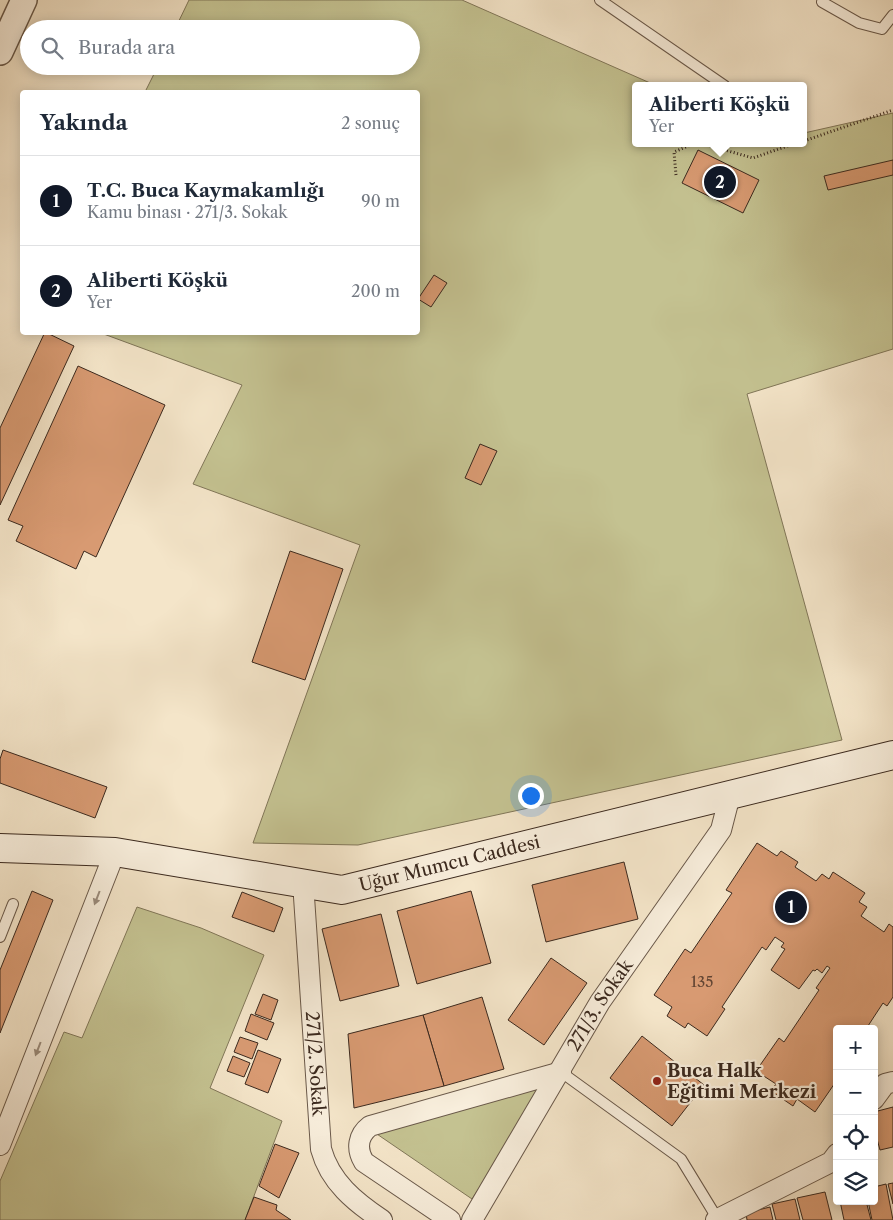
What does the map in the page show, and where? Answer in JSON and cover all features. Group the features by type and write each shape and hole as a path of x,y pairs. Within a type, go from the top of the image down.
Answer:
{"main road":[{"name":"Uğur Mumcu Caddesi","path":"0,848 115,852 342,890 893,755"}],"street":[{"path":"0,52 24,0"},
{"name":"271/3. Sokak","path":"472,1220 561,1072 600,1002 722,830 730,795"},
{"path":"0,1146 115,852"},
{"name":"271/2. Sokak","path":"303,882 321,1149 325,1162 340,1185 382,1220"},
{"path":"450,1220 364,1162 359,1149 361,1136 365,1130 370,1126 561,1072"},
{"path":"878,1094 885,1084 893,1082"},
{"path":"717,1219 833,1159"}],"lane":[{"path":"600,0 719,82"},
{"path":"822,2 859,23 882,29 893,15"},
{"path":"0,937 13,904"},
{"path":"561,1072 681,1159 717,1219"}],"path":[{"path":"807,140 893,110"},
{"path":"676,176 674,152 686,147"},
{"path":"714,147 753,158 785,147"}],"shaded area":[{"path":"189,0 462,0 648,82 632,82 632,147 807,147 807,132 893,113 893,349 747,394 842,740 358,845 253,843 360,545 193,484 242,385 106,335 420,335 420,90 146,90 154,75 420,75 420,20 179,20"},
{"path":"137,907 201,928 264,955 210,1088 282,1121 245,1220 0,1220 0,1181 64,1032 82,1038"},
{"path":"548,1082 472,1199 371,1130"}],"building":[{"path":"698,150 759,180 743,213 682,183"},
{"path":"893,160 893,175 828,190 824,176"},
{"path":"434,275 447,283 431,307 420,300 420,296"},
{"path":"44,335 51,335 74,346 0,505 0,428"},
{"path":"78,366 165,405 96,557 84,551 76,569 16,541 23,526 8,520"},
{"path":"480,444 497,451 481,485 465,478"},
{"path":"290,551 343,569 305,680 252,662"},
{"path":"3,750 107,787 95,818 0,783 0,759"},
{"path":"757,843 777,856 781,851 798,862 795,867 816,881 822,874 829,879 833,872 865,893 859,902 867,907 861,916 884,932 889,924 893,927 893,997 887,1006 883,1003 869,1025 833,1025 833,1086 815,1112 797,1099 793,1106 771,1091 776,1084 756,1071 779,1038 784,1042 819,990 816,988 830,968 827,966 822,973 817,969 813,970 799,989 771,970 785,949 781,947 784,943 775,937 766,950 762,947 722,1007 725,1009 707,1036 688,1023 685,1028 667,1016 672,1007 654,995 685,949 691,953 732,893 726,890"},
{"path":"624,862 638,919 546,942 532,885"},
{"path":"32,891 53,900 0,1033 0,970"},
{"path":"471,891 491,963 417,984 397,911"},
{"path":"242,892 283,908 274,932 232,917"},
{"path":"381,914 399,986 340,1001 322,929"},
{"path":"551,958 587,983 544,1045 508,1020"},
{"path":"263,994 278,1000 271,1020 255,1014"},
{"path":"482,997 504,1069 444,1086 423,1015"},
{"path":"251,1014 274,1023 267,1040 245,1031"},
{"path":"423,1015 444,1086 354,1108 348,1034"},
{"name":"Buca Halk Eğitimi Merkezi","path":"642,1036 704,1085 672,1126 610,1078"},
{"path":"240,1037 258,1043 252,1059 234,1052"},
{"path":"258,1050 281,1059 268,1093 245,1084"},
{"path":"233,1056 250,1063 244,1077 227,1071"},
{"path":"893,1107 893,1147 880,1150 878,1143 878,1111"},
{"path":"275,1144 299,1153 279,1198 259,1186"},
{"path":"893,1183 893,1204 888,1184"},
{"path":"886,1184 893,1220 872,1220 869,1205 878,1205 878,1186"},
{"path":"825,1192 832,1220 803,1220 797,1198"},
{"path":"254,1197 277,1205 276,1210 291,1220 245,1220"},
{"path":"795,1199 800,1220 776,1220 772,1204"},
{"path":"841,1205 867,1205 871,1220 844,1220"},
{"path":"770,1207 773,1220 747,1220 746,1213"}],"place":[{"name":"Aliberti Köşkü","path":"720,182"},
{"name":"T.C. Buca Kaymakamlığı","path":"791,907"},
{"name":"Buca Halk Eğitimi Merkezi","path":"657,1081"}]}
